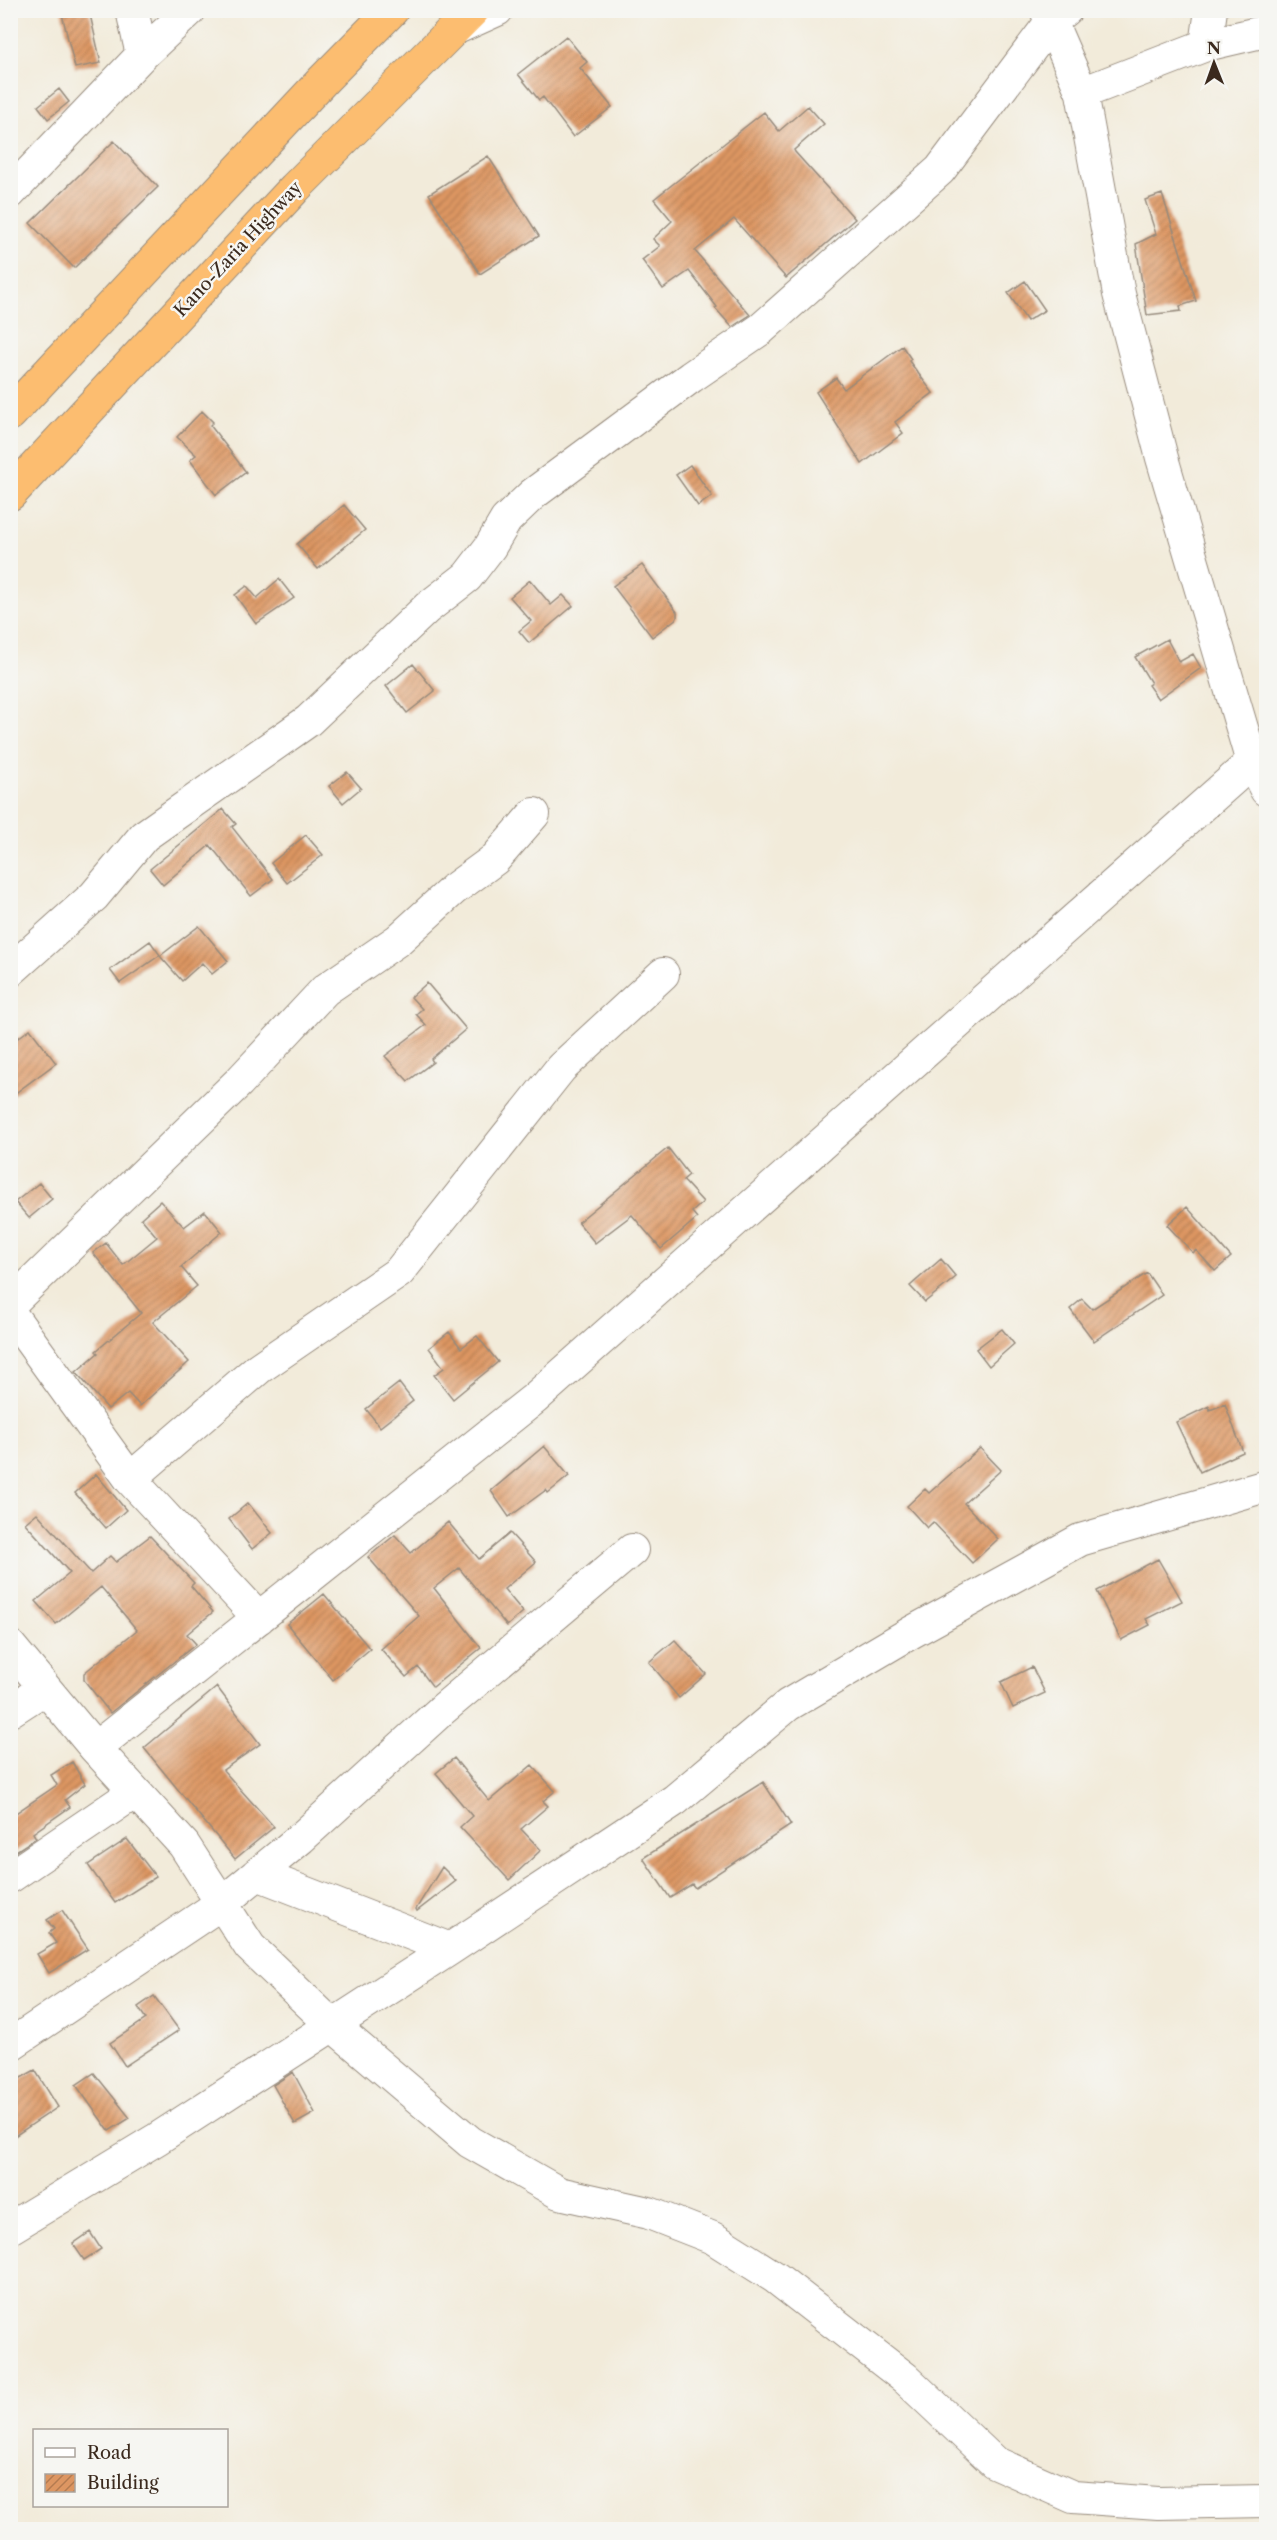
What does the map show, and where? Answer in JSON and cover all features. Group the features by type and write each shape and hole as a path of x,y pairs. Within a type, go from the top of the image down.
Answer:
{"highway":[{"path":"10,414 307,96 392,10"},
{"name":"Kano-Zaria Highway","path":"10,494 295,188 465,19"}],"street":[{"path":"132,10 142,55"},
{"path":"10,193 142,55 190,10"},
{"path":"465,19 497,10"},
{"path":"1206,45 1211,10"},
{"path":"1054,14 1083,93 1119,294 1162,458 1252,762 1266,790"},
{"path":"10,971 94,896 144,836 308,721 427,608 467,577 490,547 506,520 533,494 691,377 761,329 940,170 1054,14"},
{"path":"1083,93 1206,45 1266,31"},
{"path":"95,1748 534,1399 1252,762"},
{"path":"10,1304 239,1082 326,990 398,940 454,889 495,859 534,814"},
{"path":"129,1479 259,1368 399,1272 561,1068 663,974"},
{"path":"10,1313 129,1479 259,1618"},
{"path":"10,2228 157,2139 675,1800 788,1705 912,1632 1080,1540 1266,1486"},
{"path":"10,2045 222,1903 443,1708 632,1550"},
{"path":"10,1646 95,1748 184,1845 250,1947 331,2024 470,2142 559,2193 649,2213 713,2238 776,2278 904,2378 994,2462 1073,2497 1158,2503 1266,2501"},
{"path":"10,1711 44,1689"},
{"path":"10,1877 135,1792"},
{"path":"257,1874 450,1949"}],"building":[{"path":"61,10 89,10 101,63 75,68"},
{"path":"566,36 587,62 580,68 612,107 573,137 543,97 539,100 518,74"},
{"path":"59,89 69,102 48,119 38,106"},
{"path":"808,106 824,124 794,150 855,219 786,278 734,219 695,251 750,315 732,327 715,308 717,307 689,271 663,289 642,260 660,246 653,239 672,221 654,199 764,112 779,131"},
{"path":"114,141 158,187 74,268 30,223"},
{"path":"488,156 539,236 480,274 429,194"},
{"path":"1162,194 1196,301 1180,306 1181,311 1147,315 1136,244 1156,234 1145,200"},
{"path":"1025,281 1045,310 1027,321 1008,293"},
{"path":"902,346 911,359 909,361 933,393 895,422 903,433 862,464 816,392 836,378 844,389"},
{"path":"202,411 213,422 210,425 246,472 216,495 190,460 196,455 177,437"},
{"path":"690,465 712,496 698,506 676,475"},
{"path":"344,505 365,530 318,569 297,544"},
{"path":"642,565 677,612 677,618 652,637 613,586"},
{"path":"279,579 294,598 256,624 235,595 247,586 257,598"},
{"path":"530,580 551,605 563,595 573,606 529,643 519,631 531,621 510,597"},
{"path":"1167,639 1179,662 1193,654 1201,668 1158,699 1148,685 1151,683 1135,657"},
{"path":"413,664 435,691 407,713 386,686"},
{"path":"347,772 361,788 343,803 329,786"},
{"path":"223,809 236,824 232,827 273,879 251,896 210,845 163,885 150,869"},
{"path":"306,835 323,855 287,883 271,863"},
{"path":"199,926 228,961 212,974 202,963 182,981 160,956"},
{"path":"150,941 160,955 120,983 110,970"},
{"path":"427,983 466,1029 431,1059 433,1062 408,1081 385,1056 426,1025 416,1014 422,1009 411,997"},
{"path":"30,1029 56,1063 10,1097 10,1044"},
{"path":"668,1148 689,1175 683,1180 703,1202 692,1212 697,1218 661,1249 632,1215 595,1243 578,1222"},
{"path":"39,1183 52,1199 29,1218 15,1202"},
{"path":"160,1201 184,1227 205,1211 222,1232 181,1267 197,1286 153,1322 189,1362 140,1406 128,1393 108,1409 76,1372 98,1353 96,1351 141,1313 93,1253 106,1243 123,1265 157,1237 141,1218"},
{"path":"1187,1207 1231,1257 1215,1271 1196,1250 1193,1253 1167,1225"},
{"path":"941,1259 956,1277 925,1302 910,1286"},
{"path":"1147,1273 1162,1295 1094,1341 1070,1309 1082,1299 1092,1309"},
{"path":"1002,1329 1014,1344 989,1366 976,1349"},
{"path":"449,1332 461,1348 477,1336 498,1362 453,1399 434,1375 444,1368 429,1348"},
{"path":"399,1383 413,1401 380,1427 366,1409"},
{"path":"1225,1404 1243,1452 1200,1472 1176,1422 1209,1406 1210,1410"},
{"path":"544,1446 569,1476 548,1493 546,1490 509,1517 491,1491"},
{"path":"980,1448 1001,1470 964,1503 998,1539 972,1563 933,1522 927,1528 907,1506 925,1489 929,1493"},
{"path":"96,1474 126,1510 106,1528 75,1493"},
{"path":"248,1503 272,1533 252,1549 229,1519"},
{"path":"37,1513 91,1573 110,1556 116,1562 150,1536 194,1583 191,1586 213,1612 187,1634 196,1644 110,1713 84,1680 84,1673 137,1630 101,1587 56,1624 36,1601 70,1573 25,1523"},
{"path":"448,1522 479,1559 510,1533 536,1562 504,1589 523,1612 507,1626 459,1568 434,1588 481,1648 433,1687 418,1667 406,1677 381,1649 419,1616 368,1557 395,1535 411,1553"},
{"path":"1158,1559 1182,1601 1146,1619 1150,1625 1121,1640 1097,1591"},
{"path":"324,1594 370,1649 333,1680 287,1624"},
{"path":"675,1640 706,1674 679,1698 649,1662"},
{"path":"1032,1667 1045,1693 1013,1708 1001,1682"},
{"path":"217,1687 260,1744 223,1770 274,1827 235,1859 144,1748"},
{"path":"454,1758 489,1801 532,1765 555,1791 543,1801 548,1806 521,1829 541,1850 509,1880 460,1827 472,1816 436,1773"},
{"path":"72,1762 85,1784 65,1800 70,1807 33,1833 36,1838 10,1855 10,1817 57,1785 51,1775"},
{"path":"763,1782 791,1825 695,1888 692,1884 670,1898 643,1858"},
{"path":"127,1839 156,1877 115,1903 88,1865"},
{"path":"442,1867 456,1881 417,1911 416,1909"},
{"path":"62,1910 88,1949 49,1973 37,1954 56,1943 49,1933 54,1929 47,1920"},
{"path":"154,1996 179,2030 125,2066 110,2043 146,2019 138,2007"},
{"path":"35,2070 58,2107 10,2139 10,2084"},
{"path":"293,2072 315,2113 295,2124 273,2085"},
{"path":"94,2073 130,2118 109,2131 76,2085"},
{"path":"90,2232 101,2249 84,2260 73,2244"}]}
